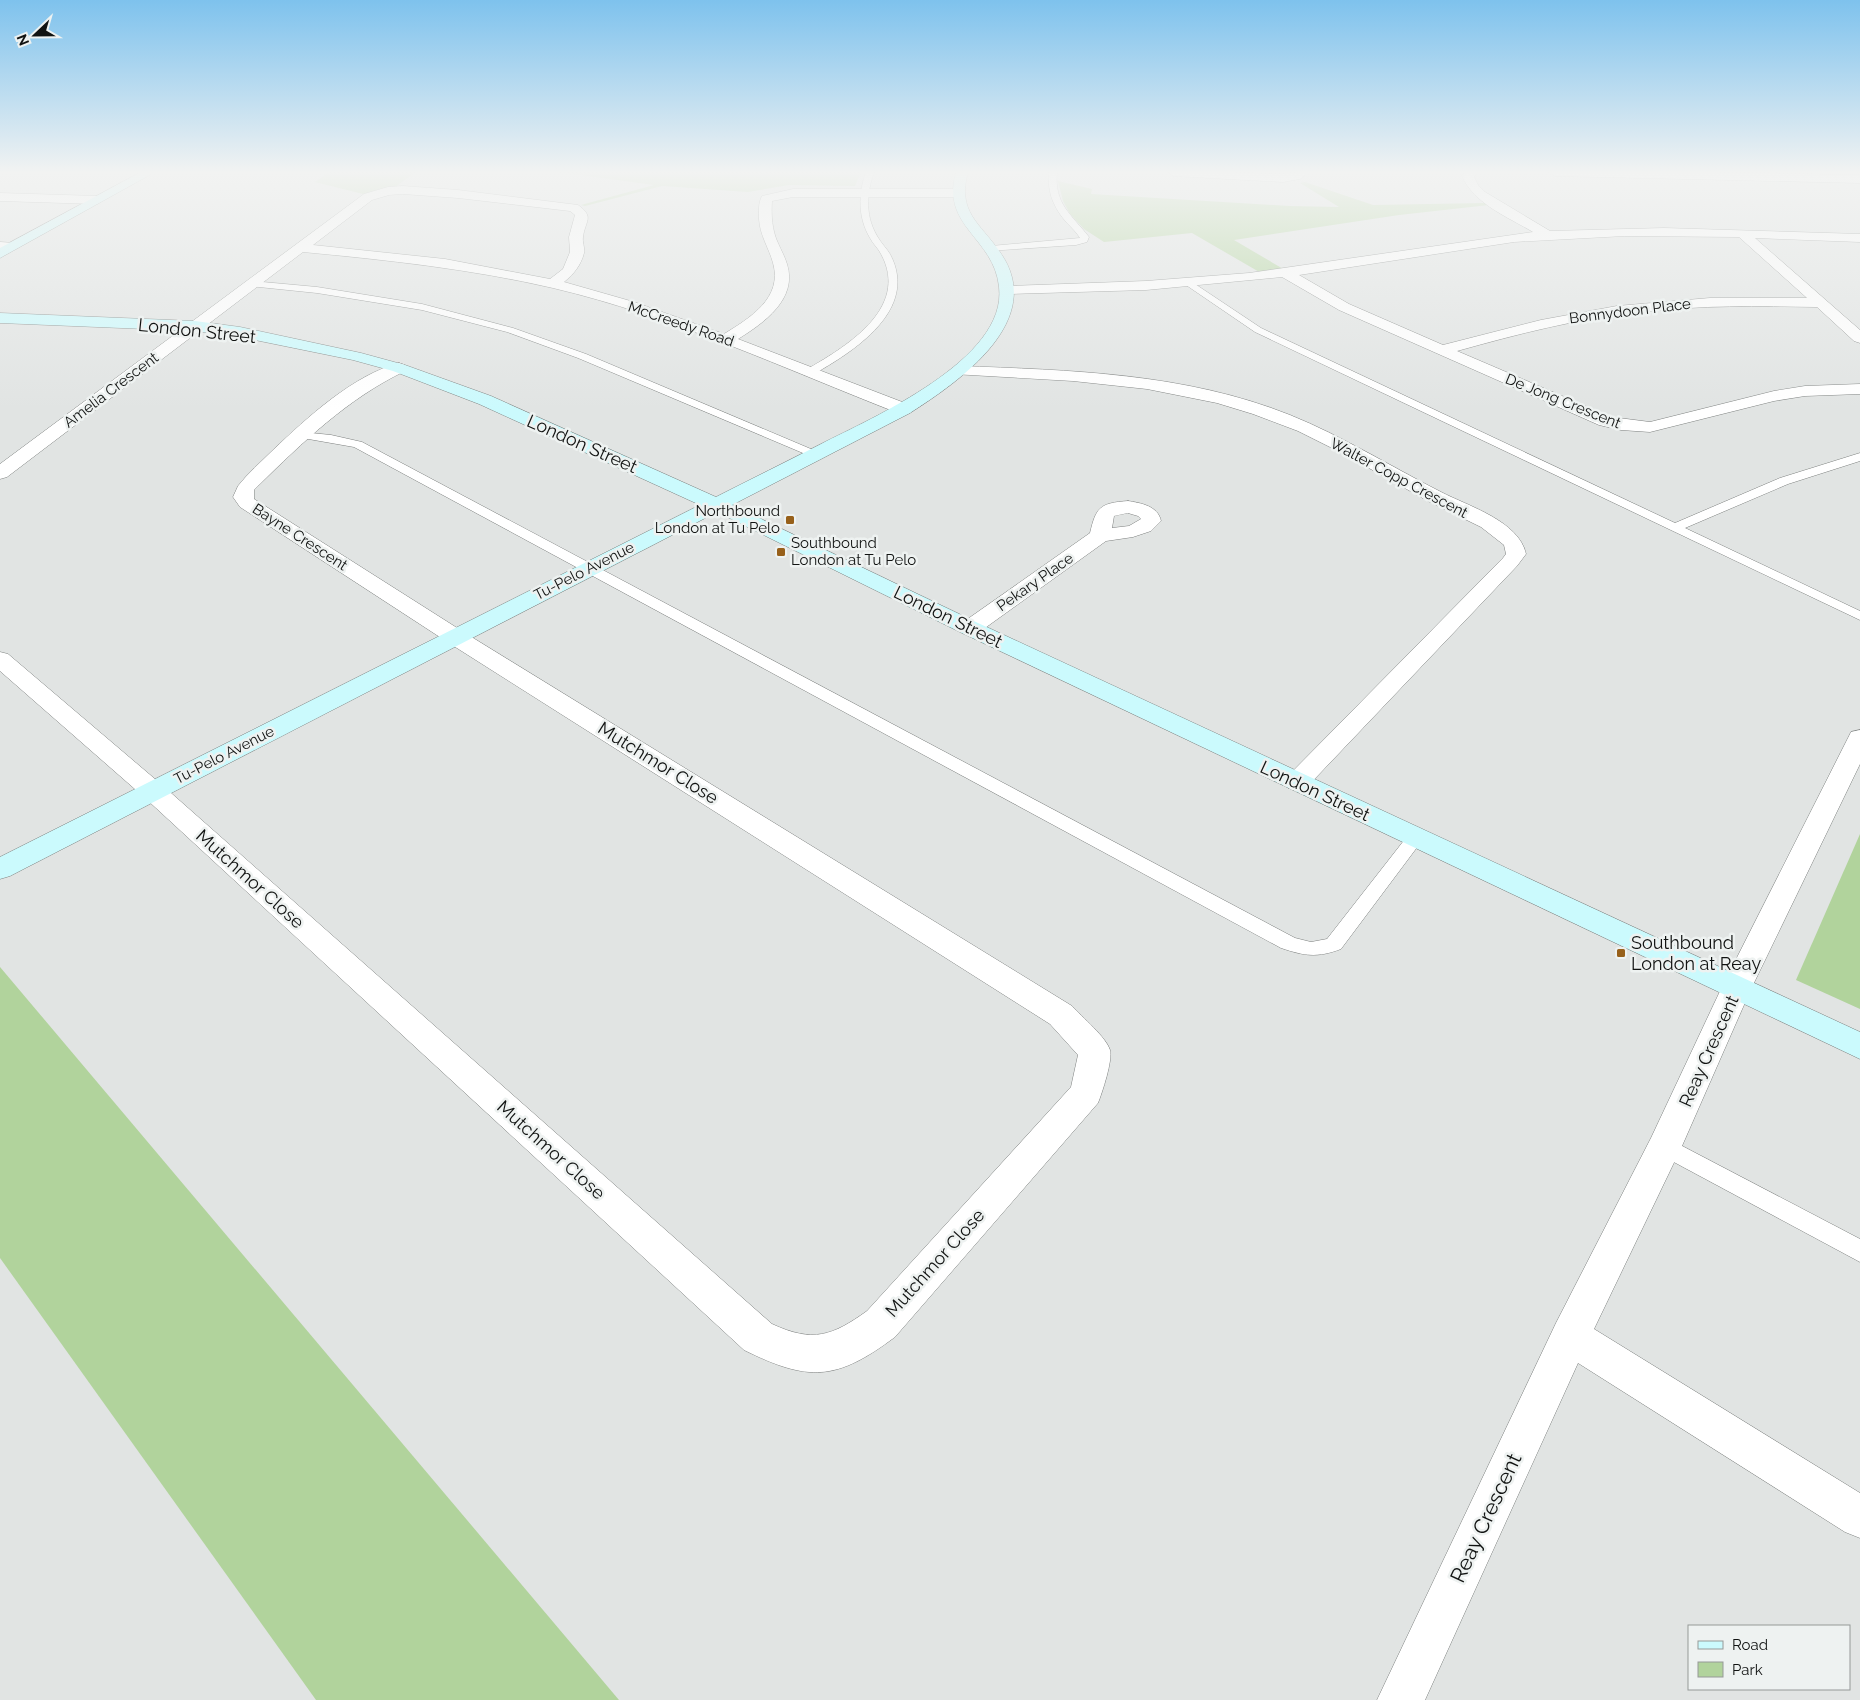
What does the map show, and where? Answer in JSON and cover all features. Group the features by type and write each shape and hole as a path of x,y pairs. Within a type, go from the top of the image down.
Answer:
{"street":[{"name":"Amelia Crescent","path":"0,473 296,251"},
{"name":"McCreedy Road","path":"336,251 427,260 552,284 665,317 904,409"},
{"name":"Amelia Crescent","path":"552,284 569,271 577,251"},
{"path":"726,339 748,326 767,311 780,293 782,271 774,251"},
{"path":"993,251 1001,264 1009,290 1090,289 1189,283 1285,273 1423,251"},
{"path":"1762,251 1860,338"},
{"name":"De Jong Crescent","path":"1285,273 1344,307 1605,421 1638,428 1650,428 1774,396 1805,391 1860,389"},
{"name":"Tu-Pelo Avenue","path":"0,869 904,409 932,392 959,371 990,338 1004,311 1009,290"},
{"name":"Bonnydoon Place","path":"1442,350 1558,320 1642,307 1712,302 1822,304"},
{"name":"London Street","path":"0,318 195,326 249,334 355,356 399,368 484,400 715,504 970,628 1860,1046"},
{"name":"Bayne Crescent","path":"399,368 374,378 332,406 245,490 243,497 247,503 457,638"},
{"name":"Walter Copp Crescent","path":"959,371 1107,377 1162,385 1234,402 1298,425 1332,442 1489,524 1514,544 1516,554 1510,562 1297,782"},
{"name":"Pekary Place","path":"970,628 1100,536"},
{"name":"Mutchmor Close","path":"152,791 758,1337 777,1347 798,1354 820,1355 842,1348 863,1338 881,1324 1086,1093 1095,1052 1061,1015 457,638"},
{"path":"0,659 152,791"},
{"name":"Reay Crescent","path":"1401,1700 1570,1336 1665,1146 1736,989 1860,738"},
{"path":"1570,1336 1860,1517"}],"lane":[{"path":"808,373 835,358 869,331 886,308 894,290 893,273 885,251"},
{"path":"1189,283 1258,330 1860,616"},
{"path":"252,284 318,290 412,305 510,330 582,356 814,454"},
{"path":"301,435 331,438 358,444 1288,943 1305,949 1319,950 1334,944 1415,838"},
{"path":"1675,528 1784,481 1860,457"},
{"path":"1665,1146 1860,1251"}],"green space":[{"path":"1224,251 1253,251 1285,270 1261,273"},
{"path":"1860,834 1860,1009 1796,980"},
{"path":"0,967 619,1700 316,1700 0,1258"}],"place":[{"name":"Northbound London at Tu Pelo","path":"790,520"},
{"name":"Southbound London at Tu Pelo","path":"781,552"},
{"name":"Southbound London at Reay","path":"1621,953"}]}
